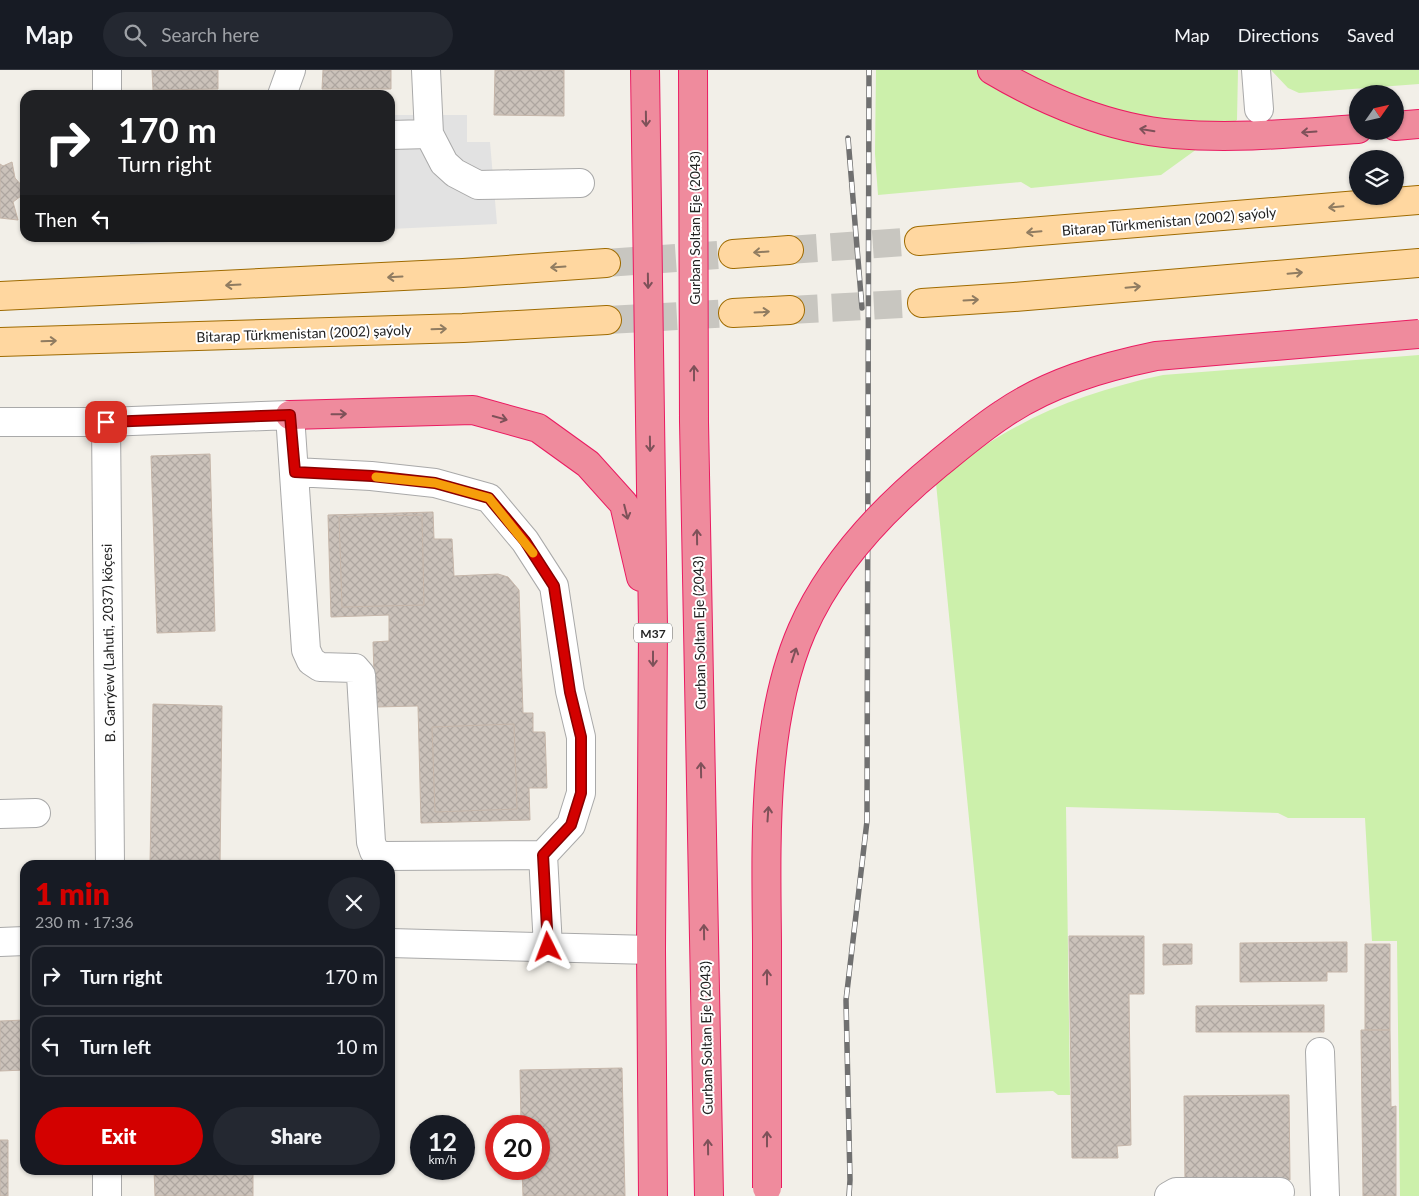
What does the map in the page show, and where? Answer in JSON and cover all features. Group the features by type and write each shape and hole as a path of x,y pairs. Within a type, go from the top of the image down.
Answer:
{"highway":[{"name":"M37","path":"645,70 653,627 651,950 654,1196"},
{"name":"Gurban Soltan Eje (2043)","path":"693,70 695,432 709,1196"},
{"path":"992,70 1030,92 1098,117 1134,128 1163,133 1219,136 1349,129"},
{"path":"1404,125 1419,124"},
{"path":"767,1192 766,841 775,731 786,679 801,633 817,600 836,571 885,512 923,476 956,449 1004,413 1070,380 1115,364 1156,356 1419,334"},
{"path":"290,415 473,410 538,428 588,464 624,504 653,627"}],"main road":[{"name":"Bitarap Türkmenistan (2002) şaýoly","path":"919,241 1419,200"},
{"path":"733,254 789,250"},
{"path":"0,296 463,273 606,263"},
{"path":"922,303 1419,263"},
{"path":"734,313 790,310"},
{"name":"Bitarap Türkmenistan (2002) şaýoly","path":"0,342 463,328 608,320"}],"street":[{"path":"107,70 107,90"},
{"path":"284,90 291,70"},
{"path":"426,70 430,134 436,150 444,163 467,181 478,185 580,183"},
{"path":"1256,70 1259,109"},
{"path":"395,135 430,134"},
{"path":"0,422 106,422 290,415 306,650 311,662 320,667 355,668 361,675 370,842 374,851 383,856 543,855"},
{"name":"B. Garrýew (Lahuti, 2037) köçesi","path":"106,422 110,860"},
{"path":"295,472 372,476 435,483 489,498 525,541 554,586 570,692 581,737 581,793 571,825 543,855 548,947"},
{"path":"0,814 36,812"},
{"path":"0,942 20,940"},
{"path":"395,943 651,950"},
{"path":"1320,1052 1325,1196"},
{"path":"107,1175 107,1196"},
{"path":"1169,1196 1176,1192 1280,1192"}],"green space":[{"path":"876,70 1238,70 1237,120 1161,175 1031,188 1021,182 878,195 875,154"},
{"path":"1271,70 1419,70 1419,84 1349,85 1349,89 1299,93 1288,88"},
{"path":"1419,355 1419,1196 1400,1196 1397,941 1372,941 1365,818 1288,818 1278,813 1066,807 1070,1095 1058,1095 1053,1091 996,1093 936,483 988,443 1015,427 1100,391 1163,375"}],"shaded area":[{"path":"395,115 467,115 467,142 490,142 497,224 395,229"},
{"path":"130,242 169,242 130,244"}],"building":[{"path":"152,70 218,70 218,89 153,90"},
{"path":"323,70 391,70 391,89 322,89"},
{"path":"495,70 564,70 564,116 494,115"},
{"path":"12,162 15,178 20,184 20,197 13,202 18,220 0,218 0,164 3,166"},
{"path":"210,454 215,631 157,633 151,456"},
{"path":"433,512 434,539 452,539 454,576 498,574 508,577 519,590 523,713 533,713 533,732 545,732 547,788 529,788 530,820 421,823 418,706 375,707 373,642 389,641 389,615 331,617 328,515"},
{"path":"422,515 424,605 342,607 339,517"},
{"path":"153,704 222,706 220,860 150,860"},
{"path":"514,724 517,809 435,812 432,727"},
{"path":"1069,936 1144,936 1144,994 1129,994 1131,1145 1117,1146 1118,1158 1072,1158"},
{"path":"1347,942 1347,972 1327,972 1327,981 1240,982 1240,943"},
{"path":"1163,944 1192,944 1192,964 1163,965"},
{"path":"1365,944 1390,944 1390,1030 1365,1030"},
{"path":"1324,1005 1324,1032 1196,1032 1196,1006"},
{"path":"20,1020 20,1070 0,1071 0,1021"},
{"path":"1361,1030 1390,1030 1391,1107 1396,1106 1396,1196 1363,1196"},
{"path":"622,1068 625,1196 523,1196 522,1180 550,1180 550,1115 521,1115 520,1070"},
{"path":"1289,1095 1290,1180 1185,1181 1184,1096"},
{"path":"0,1140 8,1140 8,1196 0,1196"},
{"path":"154,1175 253,1175 253,1196 155,1196"}],"tunnel":[{"path":"789,250 919,241"},
{"path":"606,263 733,254"},
{"path":"790,310 922,303"},
{"path":"607,320 733,313"}],"railway":[{"path":"849,1196 846,1000 867,821 869,70"},
{"path":"848,138 862,308"}],"slow traffic":[{"path":"376,477 435,483 489,498 533,553"}],"route":[{"path":"106,422 290,415 295,472 372,476 435,483 489,498 525,541 554,586 570,692 581,737 581,793 571,825 543,855 548,947"}]}
